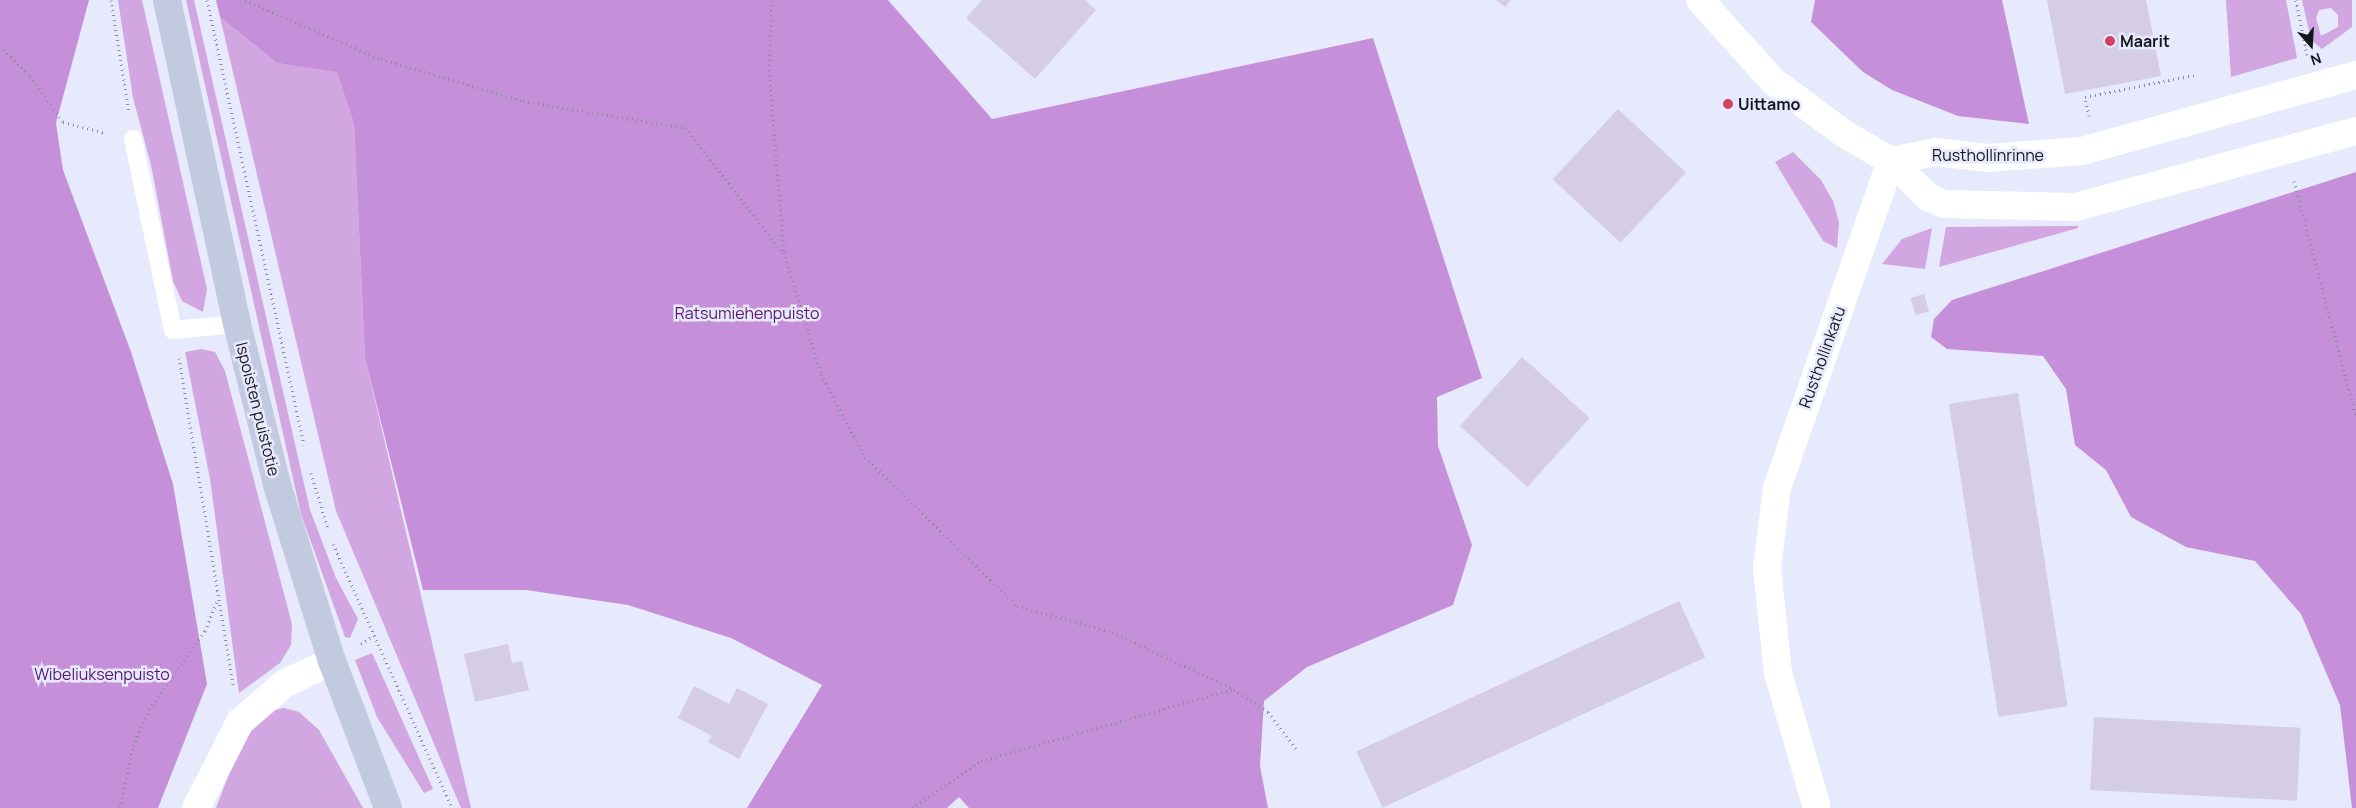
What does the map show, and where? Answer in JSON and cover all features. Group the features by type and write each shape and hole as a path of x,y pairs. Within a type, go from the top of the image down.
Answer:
{"main road":[{"name":"Ispoisten puistotie","path":"167,0 237,324 278,488 332,661 388,808"}],"street":[{"path":"1700,0 1774,81 1842,133 1891,161 1928,197 1944,204 2049,209 2133,193 2356,131"},
{"name":"Rusthollinrinne","path":"1891,161 1936,152 1987,158 2082,151 2356,75"},
{"name":"Rusthollinkatu","path":"1816,804 1778,673 1767,568 1777,488 1891,161"},
{"path":"196,808 240,722 263,698 332,661"}],"lane":[{"path":"133,139 173,330 237,324"}],"path":[{"path":"0,46 30,76 63,122 133,139 111,0"},
{"path":"207,0 306,455"},
{"path":"245,0 409,67 523,100 685,128 784,252"},
{"path":"772,0 769,70 784,252 821,374 865,457 1017,606 1112,632 1234,688 1268,712 1296,749"},
{"path":"2296,0 2308,62"},
{"path":"2089,117 2085,97 2194,75"},
{"path":"2292,174 2356,418"},
{"path":"173,330 201,474 218,600 240,722"},
{"path":"308,464 334,547 452,808"},
{"path":"120,808 133,746 149,709 205,632 218,600"},
{"path":"912,808 981,762 1234,688"}],"shaded area":[{"path":"118,0 142,0 207,289 203,312 182,301 173,281 151,165 133,98"},
{"path":"186,0 194,0 310,510 336,578 358,619 350,638 345,637 301,514"},
{"path":"2226,0 2286,0 2297,58 2231,77"},
{"path":"2302,0 2352,0 2352,27 2322,49 2311,40","holes":["2331,8 2338,15 2338,27 2321,36 2316,18 2319,10"]},
{"path":"220,17 277,63 337,71 354,124 365,358 471,808 461,808 336,511"},
{"path":"1793,152 1821,180 1833,201 1839,222 1837,248 1823,241 1775,162"},
{"path":"2078,226 2078,228 1939,267 1946,227"},
{"path":"1932,228 1925,269 1882,264 1902,239"},
{"path":"202,349 215,352 225,371 292,624 291,645 280,663 239,693 210,479 185,352"},
{"path":"372,653 433,789 424,793 377,717 355,660"},
{"path":"284,708 299,712 319,730 363,808 216,808 242,740 269,711"}],"green space":[{"name":"Wibeliuksenpuisto","path":"0,0 89,0 56,123 63,170 131,352 173,484 207,684 158,808 0,808"},
{"name":"Ratsumiehenpuisto","path":"216,0 888,0 992,119 1373,38 1482,378 1437,397 1438,446 1472,545 1453,605 1307,667 1264,701 1260,766 1268,808 969,808 959,797 947,808 747,808 822,685 731,638 628,605 526,590 423,590 365,358 354,124 337,72 277,63 220,17"},
{"path":"1815,0 2002,0 2029,124 1958,116 1892,90 1863,72 1811,22"},
{"path":"2356,172 2356,808 2352,808 2340,705 2301,614 2255,561 2186,547 2131,517 2106,470 2075,445 2066,389 2043,356 1947,349 1931,337 1934,319 1952,300"}],"building":[{"path":"982,0 1085,0 1096,10 1035,79 966,18"},
{"path":"1496,0 1511,0 1505,7"},
{"path":"2047,0 2146,0 2161,76 2065,94"},
{"path":"1618,109 1686,172 1621,243 1553,179"},
{"path":"1924,294 1929,311 1916,315 1911,298"},
{"path":"1522,357 1590,418 1527,487 1460,426"},
{"path":"2018,393 2068,706 1998,717 1949,404"},
{"path":"1679,601 1705,657 1383,808 1356,751"},
{"path":"508,644 512,663 522,661 529,690 475,702 464,654"},
{"path":"694,686 729,704 737,688 768,704 739,759 708,742 712,736 678,718"},
{"path":"2094,717 2301,728 2297,801 2090,790"}],"place":[{"name":"Maarit","path":"2110,41"},
{"name":"Uittamo","path":"1728,104"}]}
